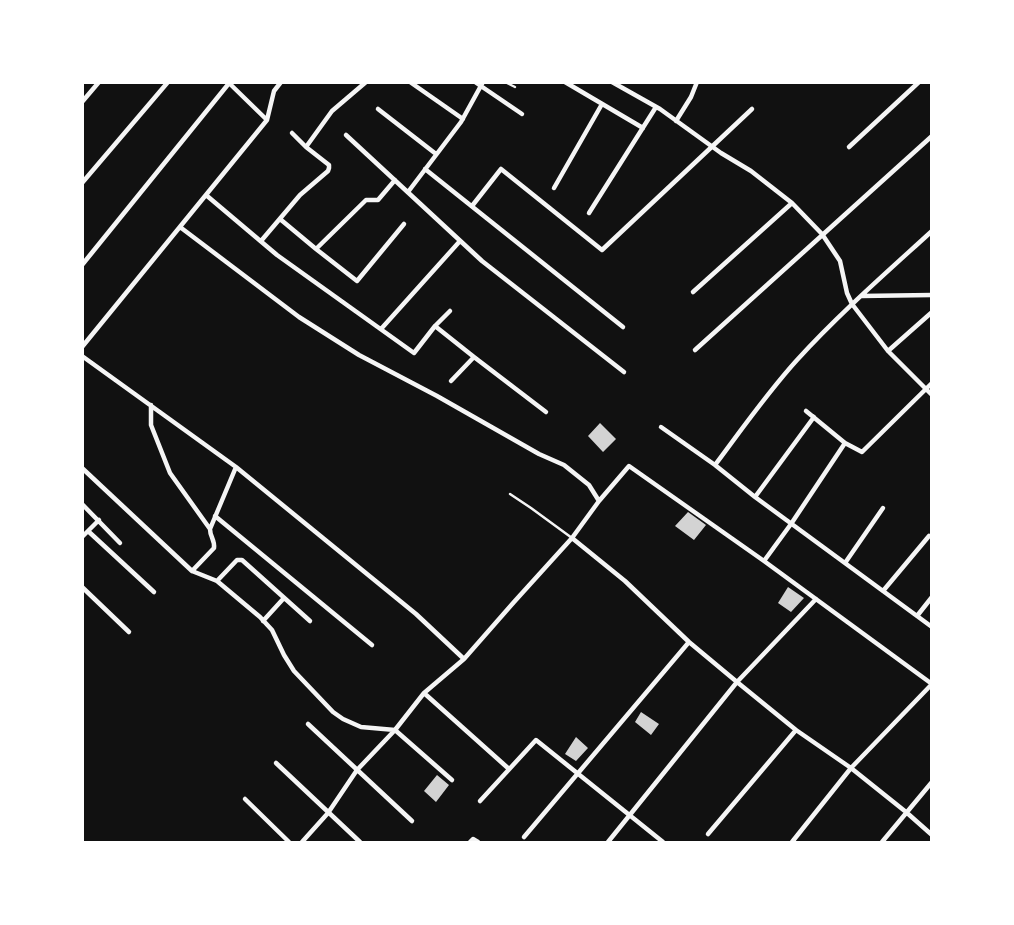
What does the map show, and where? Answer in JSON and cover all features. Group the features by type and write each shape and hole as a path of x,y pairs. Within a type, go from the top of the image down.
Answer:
{"street":[{"path":"82,102 99,82"},
{"path":"82,183 168,82"},
{"path":"82,348 267,120 274,91 281,82"},
{"path":"306,146 332,111 366,82"},
{"path":"410,82 463,119"},
{"path":"475,82 482,84 522,114"},
{"path":"565,82 643,128"},
{"path":"612,82 656,107 712,146 751,170 792,203 822,234 840,261 847,293 852,304 888,351 932,395"},
{"path":"625,90 628,82"},
{"path":"676,121 691,97 697,82"},
{"path":"849,147 919,82"},
{"path":"82,265 229,83 267,120"},
{"path":"408,192 463,119 482,84"},
{"path":"554,188 602,104"},
{"path":"589,213 656,107"},
{"path":"472,206 501,169 602,250 752,108"},
{"path":"378,109 436,154"},
{"path":"261,241 300,195 328,171 329,168 329,165 292,133"},
{"path":"346,135 492,270 624,372"},
{"path":"695,350 932,136"},
{"path":"425,169 623,327"},
{"path":"316,249 366,200 378,200 395,180"},
{"path":"206,195 277,255 414,353 435,326 450,311"},
{"path":"692,292 792,203"},
{"path":"280,219 358,281 404,224"},
{"path":"180,227 299,316 360,355 539,454 564,465 589,485 600,501"},
{"path":"715,465 771,390 797,360 852,304 932,231"},
{"path":"380,329 460,241"},
{"path":"861,296 932,295"},
{"path":"888,351 931,313"},
{"path":"435,326 546,412"},
{"path":"82,356 236,467 416,614 464,659"},
{"path":"451,381 474,357"},
{"path":"806,411 845,443 862,452 932,383"},
{"path":"151,405 151,425 170,473 210,529"},
{"path":"755,496 814,418"},
{"path":"661,427 932,627"},
{"path":"764,561 845,443"},
{"path":"302,842 328,813 357,770 395,730 424,693 464,659 572,538 629,466 764,561 932,684 851,768 792,842"},
{"path":"192,571 214,548 215,542 210,534 210,529 236,467"},
{"path":"82,468 192,571 218,582 263,621 272,630 294,671 333,712 361,727 395,730 452,780"},
{"path":"82,504 120,542"},
{"path":"845,563 883,508"},
{"path":"216,516 372,645"},
{"path":"82,537 98,520"},
{"path":"88,531 154,592"},
{"path":"883,591 929,536"},
{"path":"572,538 624,581 689,642 737,682 796,730 851,768 932,835"},
{"path":"218,582 237,560 242,560 310,621"},
{"path":"82,587 129,632"},
{"path":"917,616 932,597"},
{"path":"263,621 284,598"},
{"path":"608,842 737,682 816,599"},
{"path":"524,837 689,642"},
{"path":"424,693 509,769"},
{"path":"308,724 412,821"},
{"path":"708,834 796,730"},
{"path":"480,801 536,740 662,842"},
{"path":"276,763 360,842"},
{"path":"882,842 932,782"},
{"path":"245,798 290,842"},
{"path":"470,842 473,839 478,842"}],"lane":[{"path":"505,82 515,87"},
{"path":"510,494 572,538"}],"building":[{"path":"600,423 616,439 603,452 588,436"},
{"path":"688,512 706,525 694,540 675,526"},
{"path":"788,587 804,598 791,612 778,603"},
{"path":"641,712 659,724 651,735 635,722"},
{"path":"576,737 588,748 576,761 565,754"},
{"path":"437,775 449,785 436,802 424,791"}]}
